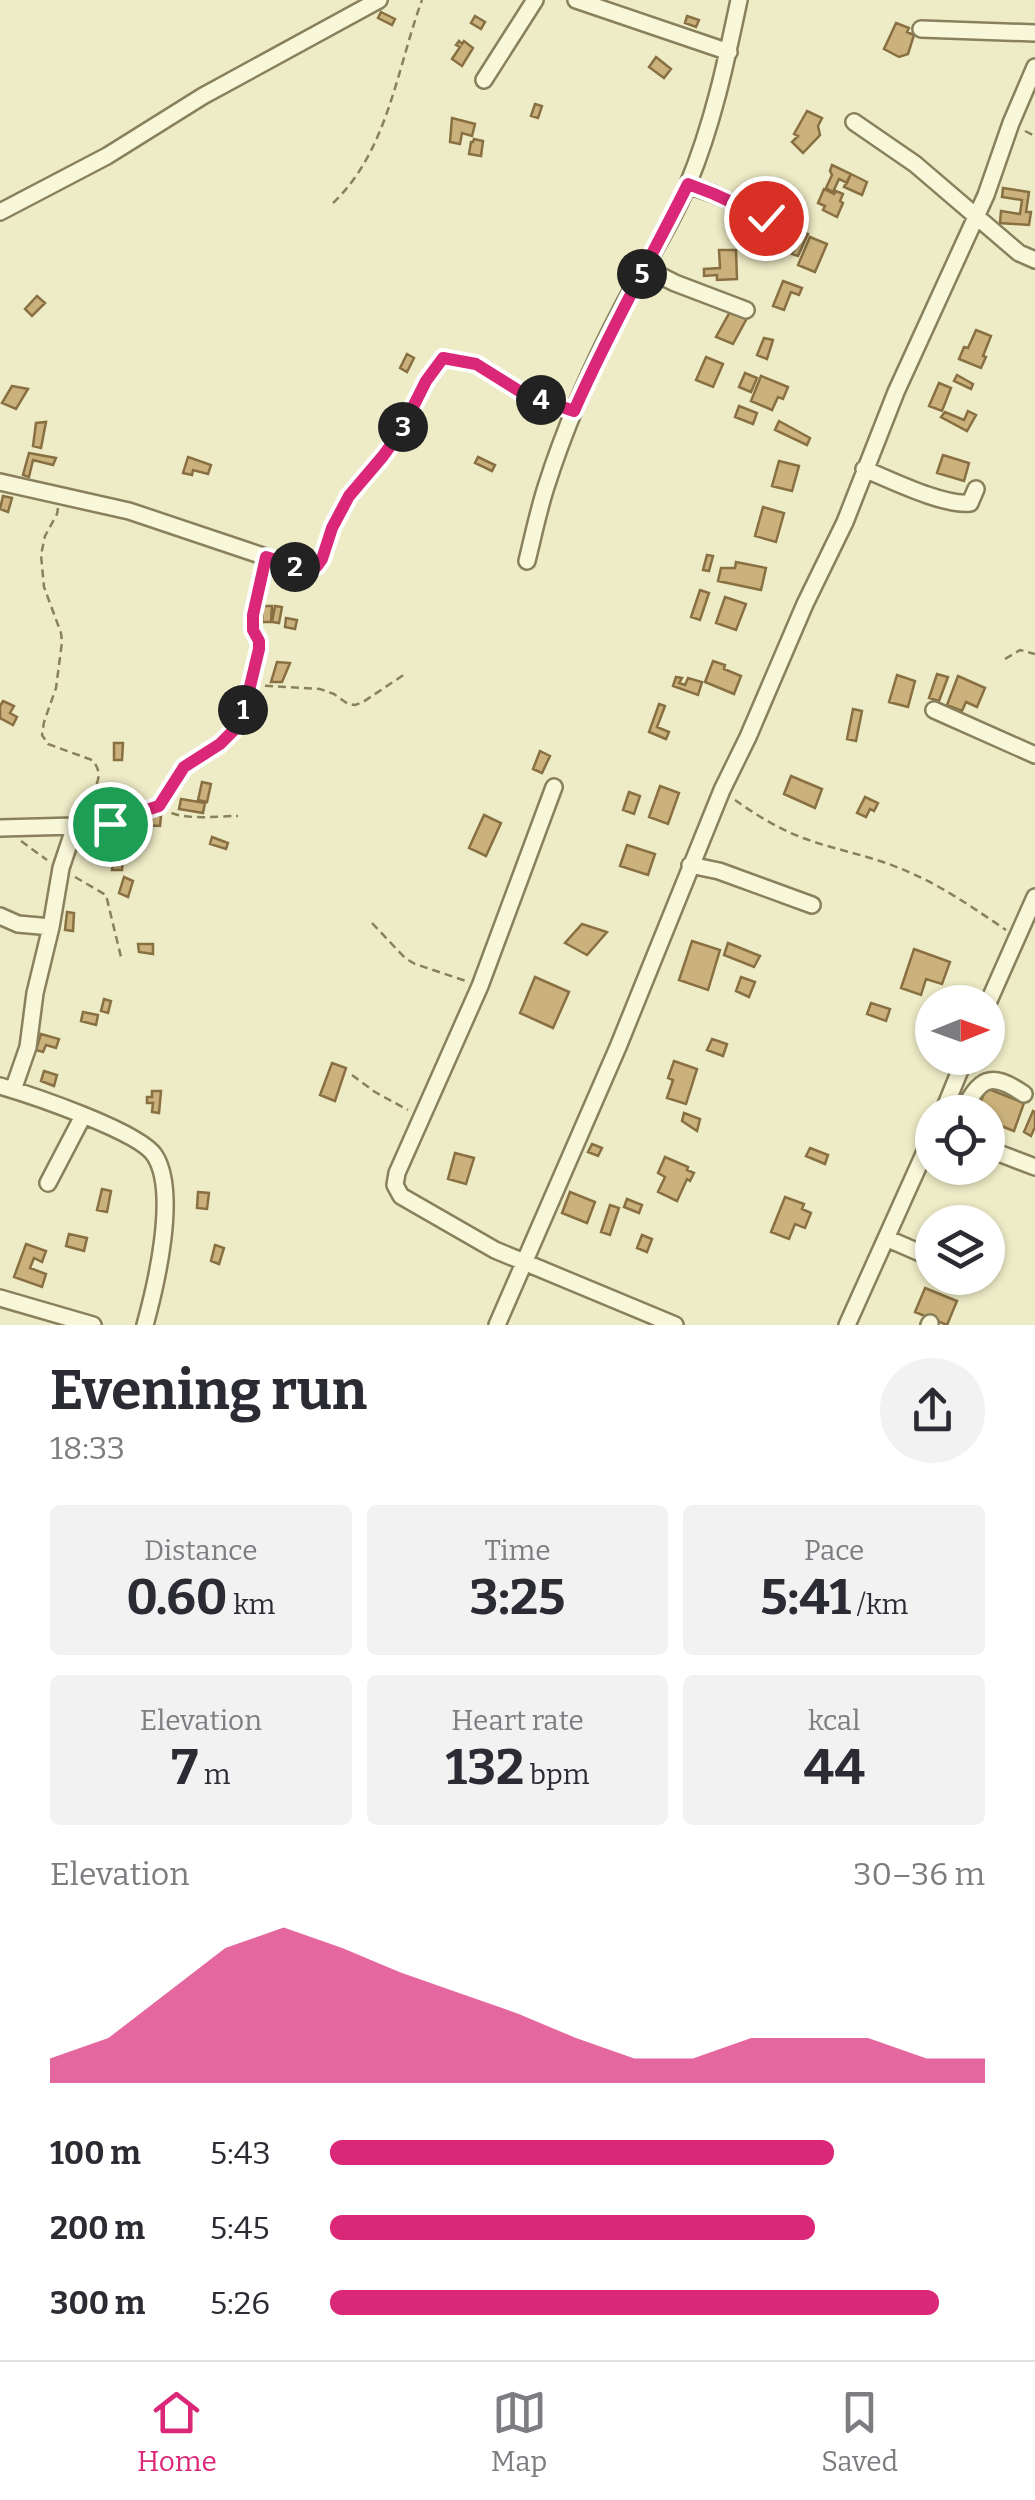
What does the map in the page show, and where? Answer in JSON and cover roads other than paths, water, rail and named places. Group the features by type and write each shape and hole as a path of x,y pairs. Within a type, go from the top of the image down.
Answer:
{"street":[{"path":"0,212 107,156 203,96 379,0"},
{"path":"484,80 535,0"},
{"path":"576,0 730,52"},
{"path":"527,562 546,488 574,411 621,310 688,184 711,122 739,0"},
{"path":"921,30 1035,33"},
{"path":"496,1325 618,1047 722,790 976,217 1035,67"},
{"path":"854,122 915,164 1019,253 1035,260"},
{"path":"688,184 766,218"},
{"path":"646,268 746,310"},
{"path":"864,469 960,504 970,504 976,489"},
{"path":"0,482 129,511 266,557"},
{"path":"934,710 1035,755"},
{"path":"554,787 480,986 395,1185 402,1196 495,1250 675,1325"},
{"path":"2,828 75,825 35,993 28,1047 6,1088 139,1140 155,1156 164,1202 163,1236 145,1325"},
{"path":"690,865 812,905"},
{"path":"995,985 1035,897"},
{"path":"0,916 18,924 50,927"},
{"path":"972,1095 985,1081 1002,1082 1024,1094"},
{"path":"48,1184 83,1116"},
{"path":"1005,1156 1035,1167"},
{"path":"847,1325 915,1174"},
{"path":"886,1238 915,1251"},
{"path":"0,1298 93,1325"}]}
